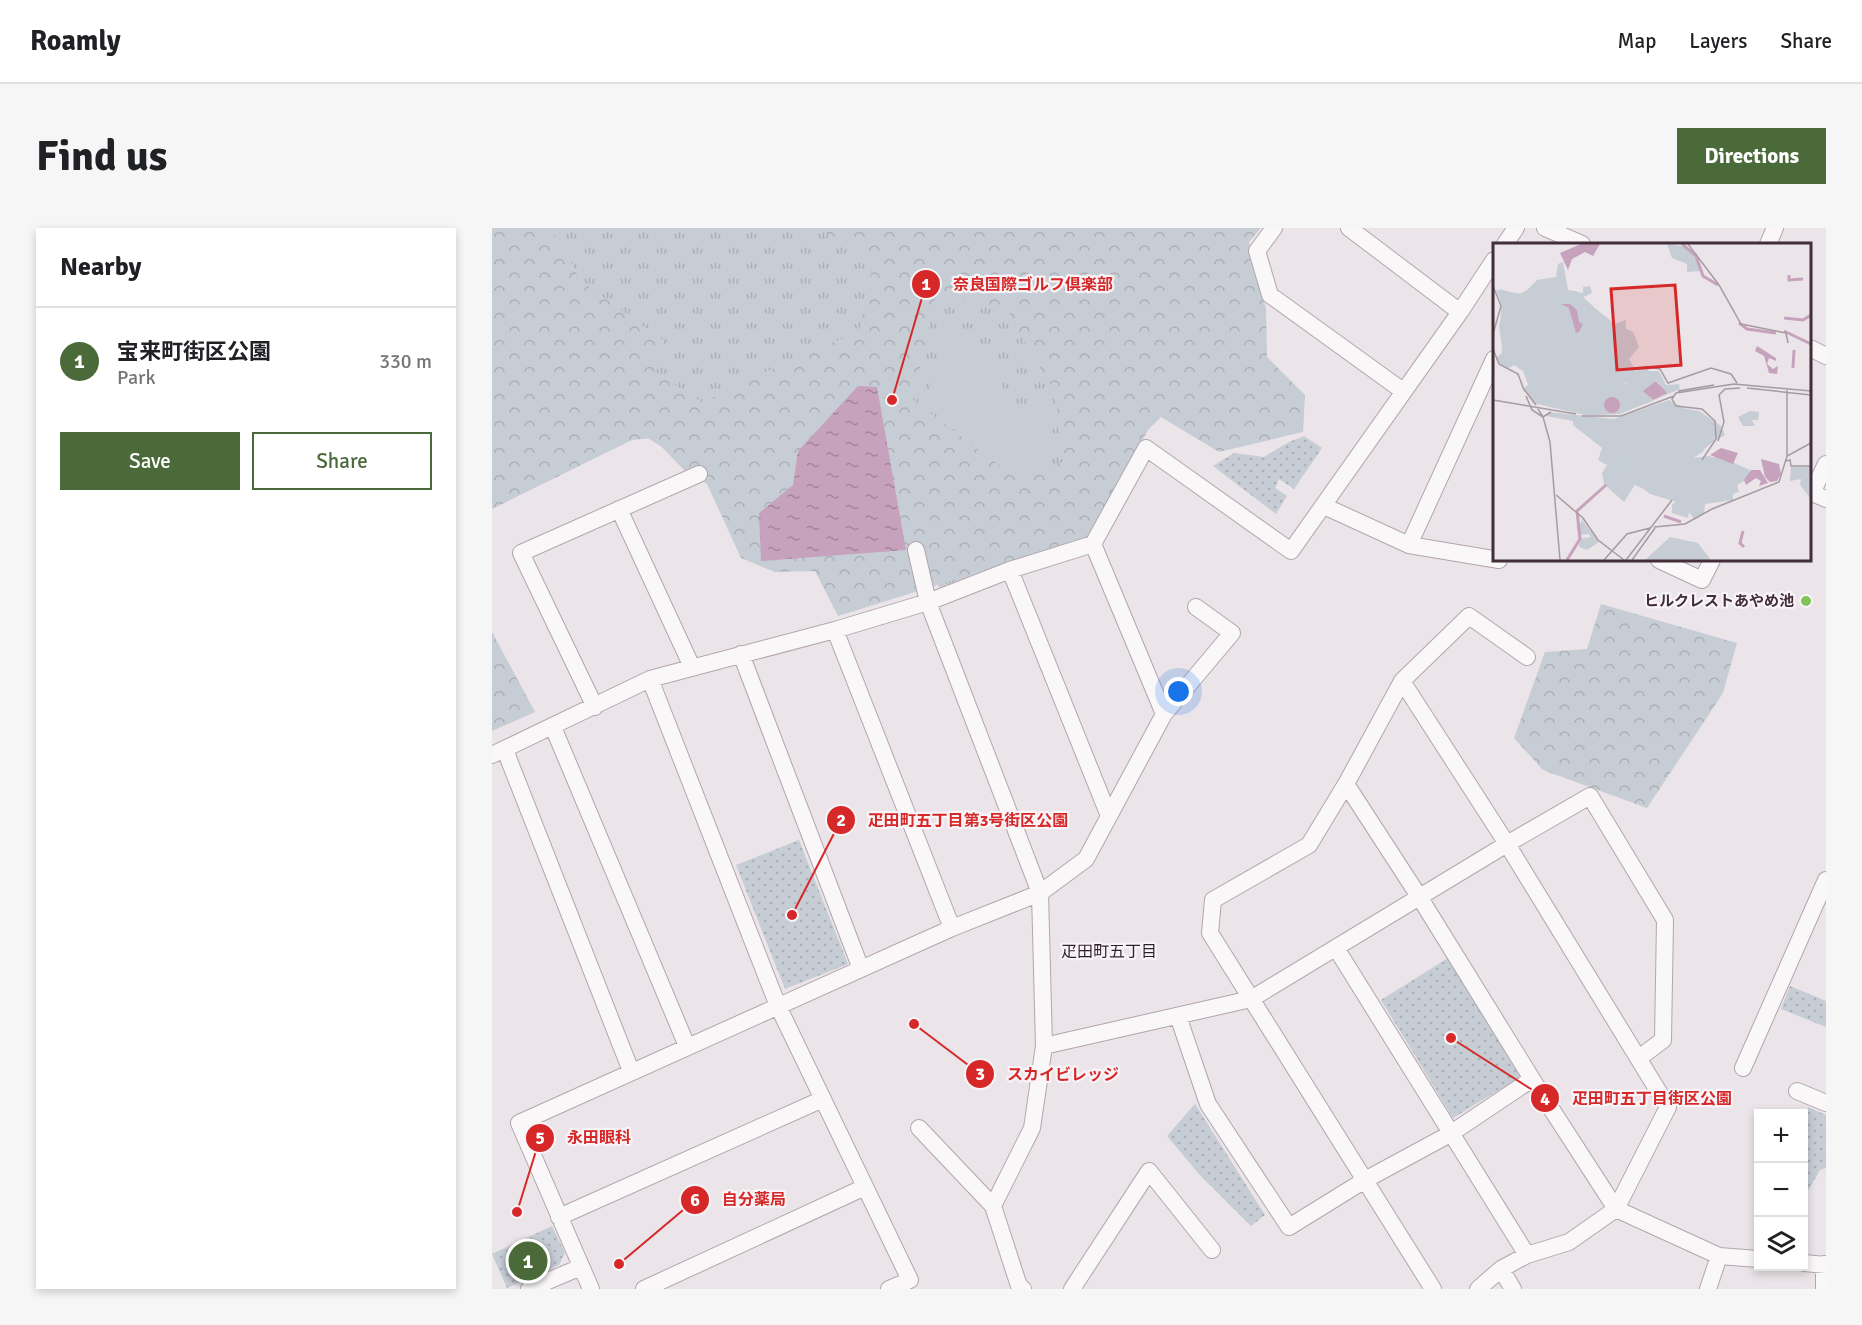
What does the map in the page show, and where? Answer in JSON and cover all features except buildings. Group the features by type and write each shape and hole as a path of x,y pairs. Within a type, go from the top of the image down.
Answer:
{"street":[{"path":"1274,228 1257,251 1270,295 1403,391"},
{"path":"1349,228 1460,312"},
{"path":"1506,243 1516,228"},
{"path":"1545,228 1580,243"},
{"path":"1768,243 1775,228"},
{"path":"632,1071 498,752 650,679 835,630 928,602 1010,570 1093,544 1146,448 1292,551 1493,262"},
{"path":"1409,545 1493,361"},
{"path":"1826,464 1812,493 1826,500"},
{"path":"595,707 521,553 699,474"},
{"path":"1324,506 1409,545 1493,559"},
{"path":"619,509 692,667"},
{"path":"1093,544 1164,714"},
{"path":"916,550 928,602 1040,893 1044,1046 1032,1128 993,1206"},
{"path":"1661,561 1702,580 1712,561"},
{"path":"1010,570 1109,816"},
{"path":"591,1289 519,1123 952,928 1040,893 1086,859 1164,714 1232,633 1196,607"},
{"path":"1433,1289 1210,933 1214,900 1309,845 1346,784 1402,681 1469,616 1527,657"},
{"path":"835,630 952,928"},
{"path":"741,654 861,969"},
{"path":"650,679 778,1006 909,1280 889,1289"},
{"path":"1402,681 1507,844 1668,1107 1616,1209 1569,1242 1527,1255 1500,1269 1478,1289"},
{"path":"553,727 687,1046"},
{"path":"1346,784 1616,1209 1719,1256 1754,1259"},
{"path":"1044,1046 1251,999 1590,796 1665,920 1663,1040 1639,1058"},
{"path":"1743,1068 1826,880"},
{"path":"1336,948 1527,1255"},
{"path":"1178,1016 1208,1104 1289,1227 1365,1180 1450,1134 1532,1079"},
{"path":"1797,1090 1826,1103"},
{"path":"559,1217 823,1099"},
{"path":"919,1128 993,1206 1019,1286 1023,1289"},
{"path":"1072,1289 1149,1171 1212,1250"},
{"path":"644,1289 865,1187"},
{"path":"1708,1289 1719,1256"},
{"path":"1808,1263 1825,1264 1824,1289"},
{"path":"529,1289 581,1267"},
{"path":"1500,1269 1513,1289"}],"green space":[{"path":"492,228 551,228 581,281 664,341 654,371 703,403 744,381 859,331 875,254 813,228 1261,228 1249,242 1266,309 1267,357 1305,395 1303,432 1219,452 1161,417 1148,430 1088,538 838,616 815,571 775,572 741,558 707,484 686,472 653,438 632,440 492,509","holes":["937,290 1009,311 1022,338 1056,394 1063,462 1016,478 913,400","858,386 877,388 761,561 759,513 793,485 798,451"]},
{"path":"551,228 1138,228 1090,528 939,588 930,550 750,561 745,499 635,430 615,307 581,281"},
{"path":"944,321 978,336 992,373 1013,402 1048,415 1052,447 1022,467 927,404"},
{"path":"1304,436 1322,448 1294,489 1279,479 1275,488 1287,496 1276,514 1213,466 1234,453 1264,457"},
{"path":"1601,604 1737,643 1723,693 1647,808 1543,770 1514,738 1545,652 1587,649"},
{"path":"492,632 535,712 492,731"},
{"path":"799,840 848,964 785,989 736,865"},
{"path":"1448,958 1520,1077 1453,1118 1381,1000"},
{"path":"1790,986 1826,1001 1826,1027 1781,1009"},
{"path":"1195,1104 1265,1215 1251,1226 1199,1174 1167,1136"},
{"path":"1808,1107 1826,1115 1826,1168 1820,1170 1808,1190 1808,1109"},
{"path":"552,1226 565,1253 559,1265 507,1288 492,1254"}],"water":[{"path":"858,386 877,387 906,550 761,561 759,513 793,485 798,451"}],"place":[{"name":"奈良国際ゴルフ倶楽部","path":"892,400"},
{"name":"ヒルクレストあやめ池","path":"1806,601"},
{"name":"疋田町五丁目第3号街区公園","path":"792,915"},
{"name":"スカイビレッジ","path":"914,1024"},
{"name":"疋田町五丁目街区公園","path":"1451,1038"},
{"name":"永田眼科","path":"517,1212"},
{"name":"宝来町街区公園","path":"528,1261"},
{"name":"自分薬局","path":"619,1264"}],"district":[{"name":"疋田町五丁目","path":"1109,951"}]}
